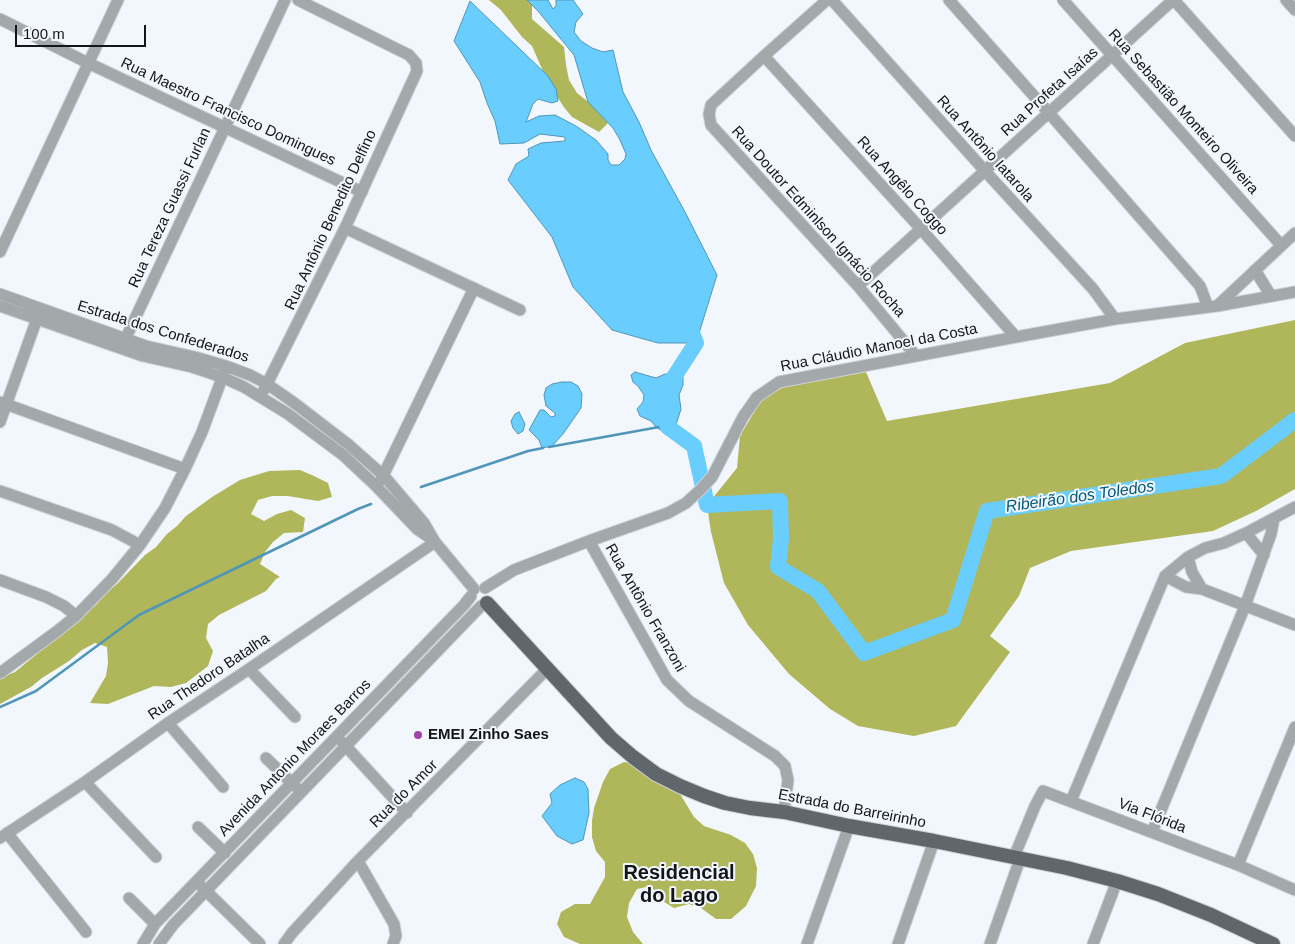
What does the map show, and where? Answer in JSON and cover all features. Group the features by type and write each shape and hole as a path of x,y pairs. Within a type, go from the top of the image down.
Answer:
{"main road":[{"name":"Estrada do Barreirinho","path":"484,604 548,668 611,738 656,774 680,786 725,803 784,812 934,841 1068,868 1117,881 1158,894 1211,915 1273,944"}],"street":[{"path":"0,252 118,0"},
{"name":"Rua Tereza Guassi Furlan","path":"123,343 285,0"},
{"name":"Rua Antônio Benedito Delfino","path":"261,396 345,228 416,71 416,63 409,55 298,0"},
{"path":"764,56 828,0"},
{"name":"Rua Antônio Iatarola","path":"832,0 1093,290 1115,319"},
{"path":"949,0 1200,286 1212,307 1295,233"},
{"name":"Rua Sebastião Monteiro Oliveira","path":"1063,0 1281,245"},
{"path":"1174,0 1295,136"},
{"name":"Rua Profeta Isaías","path":"858,286 1174,0"},
{"path":"1286,0 1295,10"},
{"name":"Rua Maestro Francisco Domingues","path":"0,20 362,192"},
{"name":"Rua Doutor Edminlson Ignácio Rocha","path":"764,56 711,105 708,114 711,125 858,286 916,356"},
{"name":"Rua Angêlo Coggo","path":"764,56 1016,337"},
{"path":"345,228 520,310"},
{"path":"1255,270 1271,296"},
{"path":"376,486 384,476 474,288"},
{"name":"Rua Cláudio Manoel da Costa","path":"477,591 514,570 668,513 686,503 712,477 743,418 757,396 779,382 1115,319 1212,307 1295,292"},
{"name":"Estrada dos Confederados","path":"0,294 39,314"},
{"name":"Estrada dos Confederados","path":"0,306 39,314 123,343 195,357 224,372 244,387 288,414 343,455 417,529 435,542"},
{"path":"0,422 3,403 39,314"},
{"path":"0,673 76,616 112,579 140,545 165,508 185,469 202,432 224,372"},
{"name":"Estrada dos Confederados","path":"224,372 250,375 267,384 349,445 384,476 424,524 435,542 477,591 471,600 475,604 484,604"},
{"path":"3,403 185,469"},
{"path":"0,492 112,530 140,545"},
{"path":"1071,801 1165,576 1188,557 1205,548 1224,543 1246,533 1295,507"},
{"path":"1152,832 1245,606 1272,534 1274,519"},
{"path":"1246,533 1264,555"},
{"name":"Rua Antônio Franzoni","path":"589,541 667,680 689,700 775,756 785,766 788,780 784,812"},
{"name":"Rua Thedoro Batalha","path":"3,836 435,542"},
{"path":"1188,557 1192,572 1202,589"},
{"path":"1165,576 1186,587 1202,589 1295,626"},
{"path":"0,580 46,597 64,606 76,616"},
{"path":"477,591 489,592 490,595 484,604"},
{"name":"Avenida Antonio Moraes Barros","path":"143,944 155,924 477,591"},
{"name":"Avenida Antonio Moraes Barros","path":"160,944 173,925 484,604"},
{"name":"Rua do Amor","path":"284,944 358,861 548,668"},
{"path":"249,669 294,717"},
{"path":"168,723 224,788"},
{"path":"1238,865 1295,727"},
{"path":"337,736 406,813"},
{"path":"266,758 302,793"},
{"path":"85,782 156,857"},
{"name":"Via Flórida","path":"1017,858 1022,836 1043,790 1238,865 1295,890"},
{"path":"807,944 849,826"},
{"path":"198,827 224,852"},
{"path":"3,836 86,932"},
{"path":"898,944 934,841"},
{"path":"990,944 1017,858"},
{"path":"358,861 394,924 396,936 394,944"},
{"path":"1093,944 1117,881"},
{"path":"196,882 260,944"},
{"path":"130,898 155,924"}],"green space":[{"path":"489,0 534,0 532,4 532,19 564,47 569,80 577,93 600,109 608,123 599,132 572,117 546,78 532,46 522,37 501,10"},
{"path":"1295,320 1295,489 1256,511 1213,531 1071,551 1030,568 1019,596 990,636 1010,652 956,726 914,736 858,726 830,709 789,674 748,625 724,583 711,532 707,505 737,468 740,436 761,400 785,386 866,372 887,421 1110,383 1185,343"},
{"path":"300,470 328,483 332,497 318,501 288,496 272,496 258,500 251,514 264,521 277,514 291,510 305,518 303,532 284,533 265,552 260,564 280,577 266,591 219,615 208,624 206,638 213,651 208,666 186,683 171,687 154,686 108,704 90,703 106,676 108,663 107,647 95,643 82,650 31,687 0,704 0,678 15,672 38,653 67,624 96,605 106,593 145,555 156,547 186,516 240,480 269,471"},
{"path":"624,762 637,764 677,789 694,817 704,826 731,835 745,843 753,854 757,868 756,886 746,906 731,919 716,919 701,908 689,904 674,908 661,900 651,886 637,889 629,903 627,917 633,932 643,944 580,944 564,937 557,924 561,912 575,904 590,904 605,877 605,862 596,851 592,837 594,808 603,782 610,769"}],"water":[{"path":"527,0 548,0 553,9 556,6 556,0 573,0 583,14 576,22 574,32 581,41 603,52 613,50 623,92 651,150 717,275 696,343 658,343 612,330 573,287 552,237 508,180 516,164 529,156 528,149 541,143 565,141 565,137 540,134 524,143 500,144 495,121 480,82 454,41 470,1 548,76 556,89 558,101 552,103 538,99 533,104 526,122 539,116 555,115 576,126 596,140 608,154 608,160 611,165 619,165 625,159 626,154 613,128 588,102 574,55"},
{"path":"635,372 656,378 665,374 677,374 683,377 683,385 679,395 681,409 674,431 665,433 651,421 640,416 637,409 643,402 644,395 633,382 631,375"},
{"path":"571,382 578,386 582,394 581,408 552,446 542,448 539,440 529,430 540,410 544,410 551,417 555,416 555,413 546,406 544,395 546,388 552,384"},
{"path":"519,412 525,424 523,431 518,434 513,428 511,421 515,414"},
{"path":"575,778 584,782 588,789 589,813 583,840 572,844 557,836 542,816 552,803 550,794 560,785"}],"waterway":[{"name":"Ribeirão dos Toledos","path":"665,391 696,343 688,323"},
{"name":"Ribeirão dos Toledos","path":"663,413 668,427 694,446 707,505 780,501 781,539 778,567 818,591 864,653 953,620 987,511 1221,476 1295,420"},
{"path":"549,447 659,427"},
{"path":"421,487 528,451 543,448"},
{"path":"0,707 36,691 139,615 371,504"}],"place":[{"name":"EMEI Zinho Saes","path":"418,735"}],"district":[{"name":"Residencial do Lago","path":"679,884"}]}
